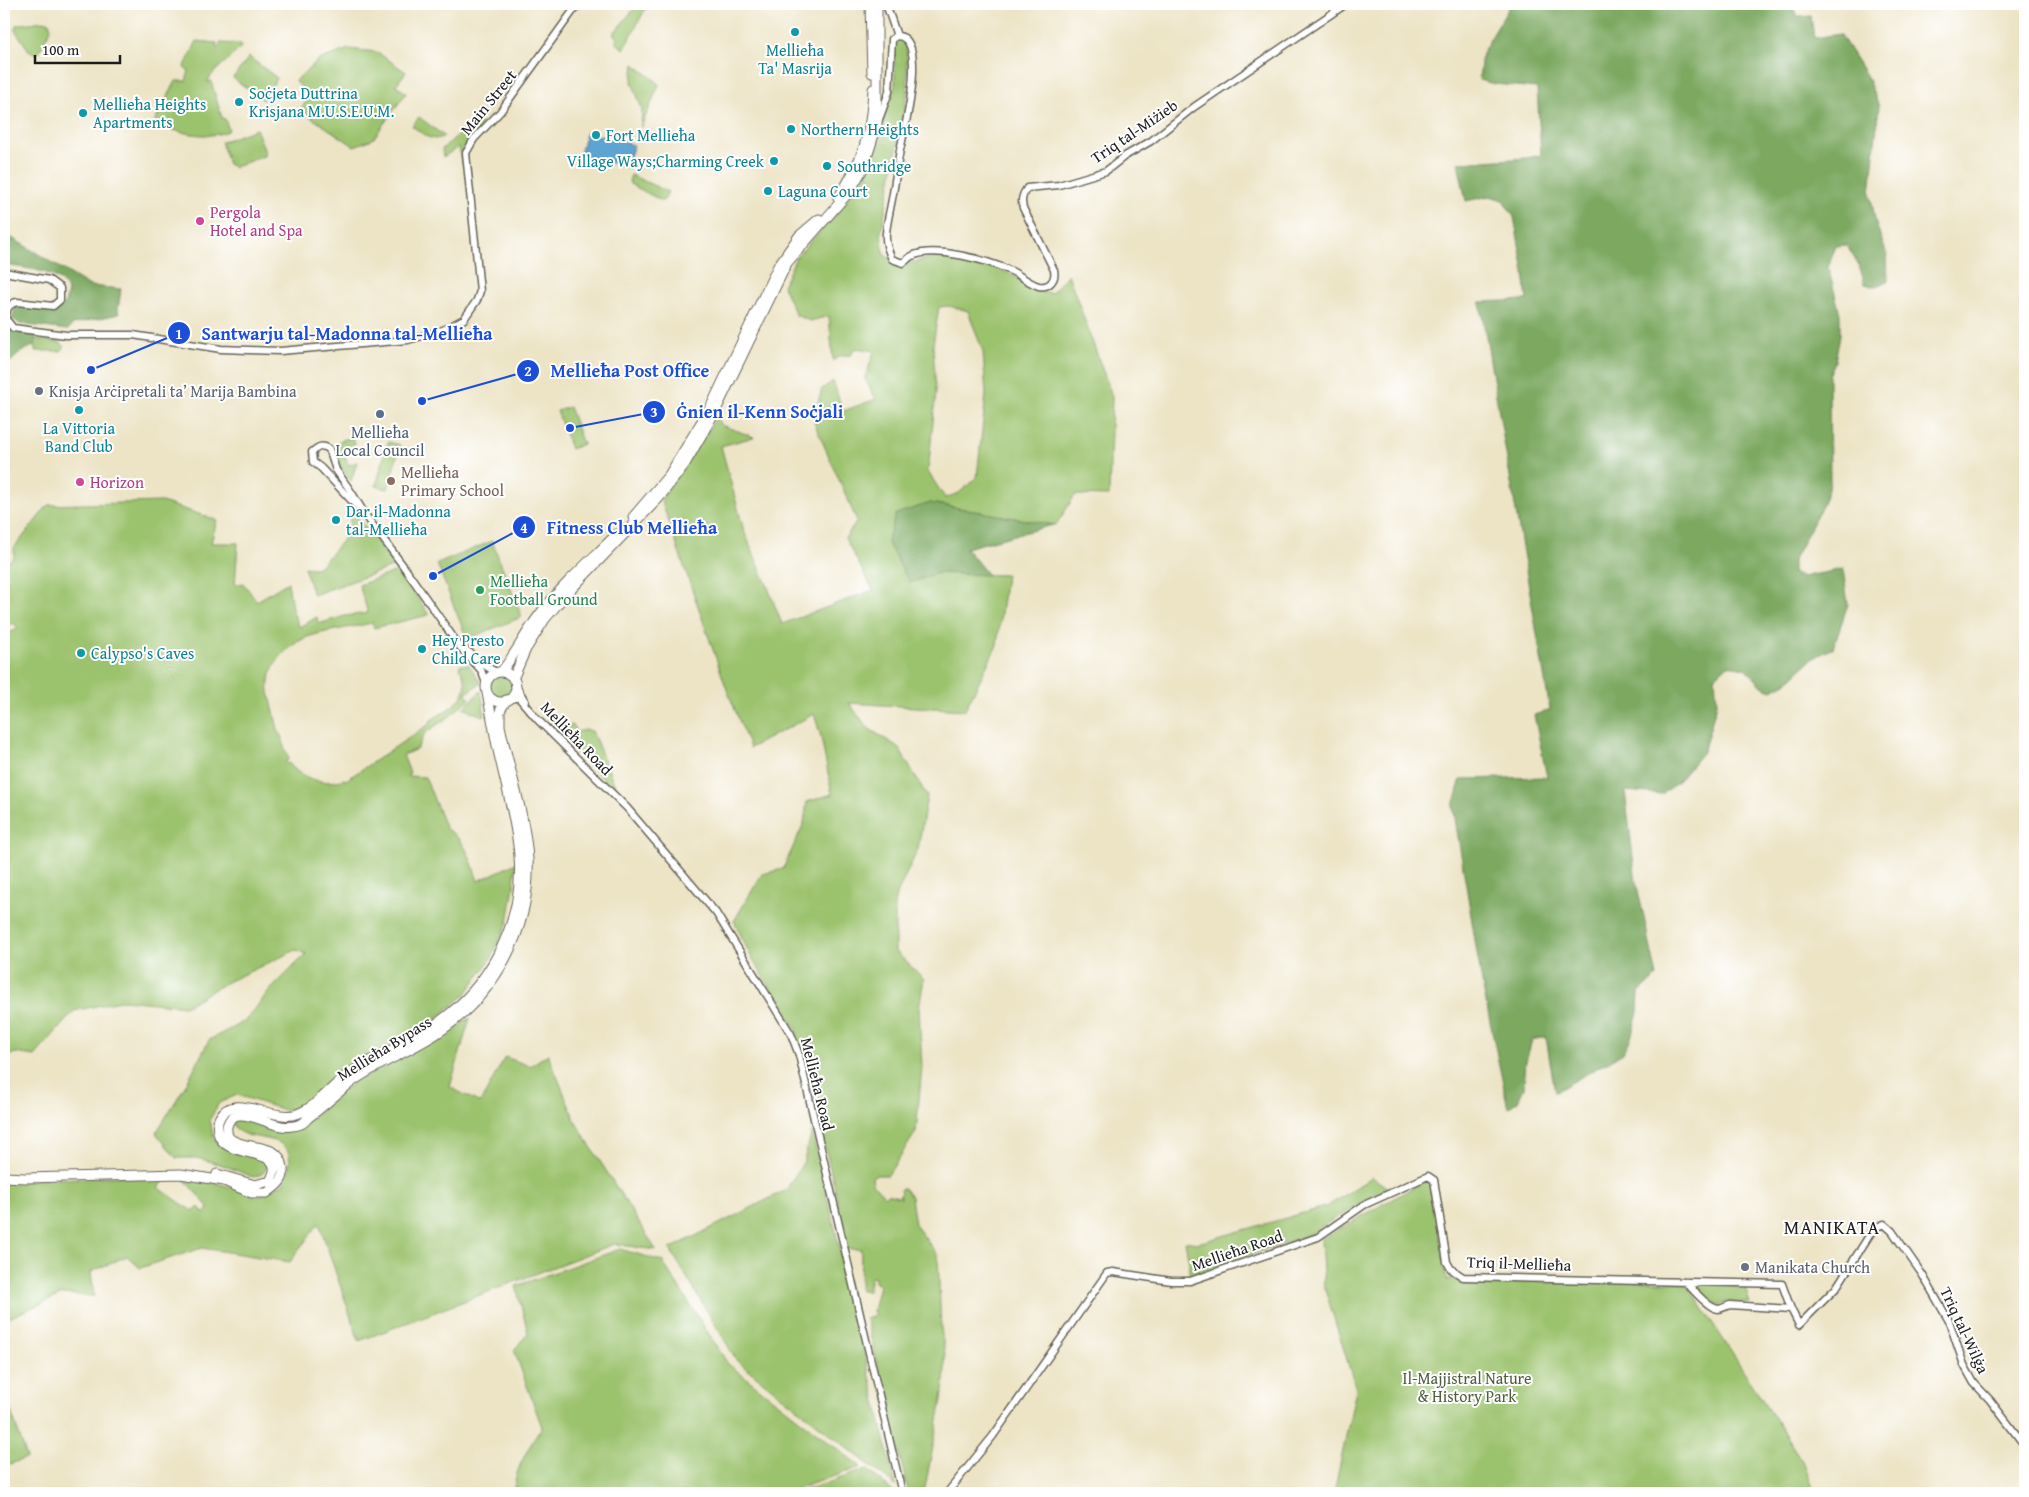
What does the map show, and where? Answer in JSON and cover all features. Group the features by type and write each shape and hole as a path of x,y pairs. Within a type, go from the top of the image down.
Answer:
{"highway":[{"path":"870,4 873,90 871,122 862,155 851,178 838,199 799,236 778,266 711,406 669,475 632,519 563,588 540,614 511,660 499,672 489,677 486,683 487,693 495,700 508,699 515,689 514,681 526,649 545,619 659,498 685,464 716,410 786,263 850,191 864,167 877,125 877,4"},
{"path":"499,672 506,673 514,681"},
{"name":"Mellieħa Bypass","path":"4,1171 185,1169 228,1176 255,1185 265,1184 273,1176 274,1169 271,1161 263,1155 229,1147 218,1136 217,1126 219,1118 225,1110 235,1106 245,1106 278,1116 288,1116 304,1110 357,1069 432,1027 467,998 490,968 506,938 515,914 520,874 517,834 487,693"},
{"name":"Mellieħa Bypass","path":"4,1177 182,1174 224,1181 250,1193 267,1193 282,1180 283,1164 273,1151 239,1144 229,1138 226,1133 226,1127 232,1117 244,1115 279,1126 301,1124 356,1080 438,1032 473,1004 499,971 510,952 523,915 528,880 525,834 500,726 500,711 508,699"}],"main road":[{"name":"Main Street","path":"4,272 49,280 58,286 61,293 58,303 51,306 12,303 6,313 6,318 10,325 17,330 66,335 128,334 221,349 280,352 408,340 443,330 464,319 477,300 480,291 466,153 474,139 500,112 578,4"},
{"name":"Triq tal-Miżieb","path":"886,4 896,36"},
{"name":"Triq tal-Miżieb","path":"877,125 890,92 892,39 896,36 902,36 908,40 910,46 912,78 908,119 886,235 887,250 892,259 903,263 912,256 925,253 958,256 1009,270 1037,285 1045,286 1053,281 1055,276 1054,270 1023,208 1021,201 1023,193 1028,188 1059,185 1106,171 1125,156 1151,141 1194,107 1346,4"},
{"path":"366,516 321,468 315,465 312,459 312,452 317,447 324,446 329,450 336,470 366,516 460,647 481,670 486,683"},
{"path":"321,468 332,460"},
{"path":"460,647 470,651 490,670 499,672"},
{"name":"Mellieħa Road","path":"514,681 537,719 627,808 716,912 791,1034 799,1055 902,1493"},
{"name":"Mellieħa Road","path":"508,699 519,698 528,706"},
{"name":"Mellieħa Road","path":"947,1493 993,1436 1107,1273 1113,1272 1171,1282 1190,1281 1318,1237 1364,1205 1428,1176 1434,1180 1447,1262 1451,1269 1463,1277 1686,1282"},
{"name":"Triq tal-Wilġa","path":"1791,1310 1799,1326 1836,1288 1874,1228 1884,1224 1892,1231 1922,1274 1949,1321 1964,1365 1974,1383 1990,1400 2025,1446"},
{"path":"1686,1282 1782,1284 1791,1310 1730,1305 1716,1308 1686,1282"}],"green space":[{"path":"638,4 648,4 624,49 615,42 618,38 613,34"},
{"path":"1511,4 1792,4 1797,17 1811,16 1814,38 1840,34 1866,75 1879,106 1870,193 1876,224 1887,255 1888,281 1875,287 1865,284 1859,265 1847,245 1836,246 1828,267 1840,314 1840,335 1835,361 1829,376 1830,483 1823,504 1793,561 1793,574 1802,577 1843,569 1848,604 1833,648 1812,659 1786,683 1772,690 1763,687 1745,668 1728,665 1715,677 1717,704 1703,752 1680,779 1663,794 1625,791 1636,882 1657,976 1639,992 1638,1012 1631,1038 1623,1053 1555,1092 1546,1037 1532,1040 1526,1061 1524,1088 1518,1101 1508,1108 1482,983 1453,806 1461,779 1547,777 1534,715 1550,710 1480,302 1527,300 1524,272 1514,217 1503,200 1490,196 1466,201 1458,163 1526,158 1541,155 1537,88 1494,84 1479,80 1482,53"},
{"path":"43,21 49,22 51,28 39,52 35,54 30,52 15,30 16,25"},
{"path":"900,37 906,43 908,90 881,233 884,255 902,265 935,257 984,263 1011,274 1037,291 1052,293 1068,274 1112,396 1109,496 1075,495 1057,524 1053,525 930,503 910,583 937,573 1006,575 997,645 965,710 849,703 868,728 898,747 927,796 918,849 895,898 895,951 924,979 919,1008 922,1067 916,1132 888,1175 875,1175 872,1177 873,1184 885,1197 888,1194 901,1198 899,1195 901,1193 900,1190 904,1188 911,1197 915,1224 938,1256 945,1374 942,1400 924,1493 910,1493 908,1490 866,1318 875,1315 873,1311 879,1285 875,1283 875,1278 871,1277 868,1291 860,1291 861,1249 847,1249 832,1176 796,1029 749,953 734,921 762,874 783,869 804,823 807,802 832,794 821,737 814,714 750,748 726,687 661,500 716,418 721,425 754,437 721,446 744,531 782,624 873,590 845,538 857,521 813,420 822,389 833,381 843,411 876,399 865,379 874,351 856,348 851,355 839,356 833,361 829,316 810,321 796,315 783,286 796,257 829,222 864,177 895,84 894,40","holes":["949,306 968,311 983,352 986,394 977,477 959,493 945,498 928,472 936,392 933,345 939,307"]},
{"path":"197,41 217,43 216,48 219,48 220,43 241,44 241,47 233,56 214,72 207,82 211,81 222,118 225,119 229,130 213,135 173,130 156,124 155,121 176,81 186,81 189,71 184,68"},
{"path":"349,49 377,52 406,72 396,85 406,93 373,139 354,146 300,110 310,96 295,81 319,60"},
{"path":"249,57 277,78 263,100 233,78"},
{"path":"634,64 659,85 641,127 642,109 632,82"},
{"path":"419,117 444,136 435,139 419,132 412,126"},
{"path":"474,121 480,122 481,128 470,139 462,163 459,147 443,157 442,149"},
{"path":"256,129 265,151 264,156 234,167 228,164 221,142"},
{"path":"631,175 668,192 664,200 662,201 630,184"},
{"path":"4,233 90,286 121,289 119,314 73,324 68,330 20,324 12,318 16,307 53,312 65,304 68,291 58,278 50,274 4,265"},
{"path":"4,322 14,330 36,335 35,345 21,352 4,368"},
{"path":"35,339 60,342 65,347 61,351 35,351"},
{"path":"569,407 583,444 571,449 557,411"},
{"path":"353,437 355,444 346,446 347,450 344,452 348,465 357,462 351,481 338,463 335,453 339,441"},
{"path":"388,442 400,445 388,489 376,486"},
{"path":"162,502 217,520 211,543 238,543 235,585 243,583 257,601 288,582 292,609 299,627 317,617 318,624 345,616 368,613 359,585 400,570 429,615 374,628 372,623 309,636 289,648 277,661 270,676 269,692 278,729 289,759 286,761 286,764 289,763 294,769 314,780 330,782 346,780 431,723 430,721 453,705 464,693 464,677 459,667 460,665 469,665 481,683 465,694 470,698 450,716 425,733 417,749 403,755 410,773 407,776 425,777 446,829 453,833 467,851 478,881 516,863 508,922 491,959 465,995 429,1024 357,1062 305,1105 284,1110 237,1095 219,1103 210,1119 213,1136 220,1146 264,1159 267,1168 262,1174 253,1177 220,1164 196,1158 176,1158 156,1133 185,1086 209,1040 245,1021 271,989 306,954 296,950 227,982 185,1006 124,1000 74,1011 35,1056 14,1053 4,1061 4,635 18,629 14,623 4,627 4,566 14,556 14,548 48,505"},
{"path":"930,503 1053,525 966,548 988,575 937,573 910,583 887,542 896,514"},
{"path":"351,510 398,565 313,595 304,567 316,568 322,564 341,542 349,530"},
{"name":"Mellieħa Football Ground","path":"492,541 522,617 467,639 437,564"},
{"path":"501,676 509,679 512,687 509,695 501,698 493,695 490,687 493,679"},
{"path":"481,691 485,717 463,708"},
{"path":"572,725 575,727 576,732 592,731 619,795 556,732"},
{"path":"470,1018 450,1087 480,1103 505,1057 530,1066 548,1054 576,1123 656,1250 614,1244 359,1341 319,1223 290,1262 202,1248 140,1268 127,1256 91,1272 94,1296 63,1294 4,1320 4,1181 160,1175 163,1183 158,1187 194,1211 199,1207 204,1214 209,1208 183,1178 186,1175 260,1195 284,1183 290,1164 288,1151 281,1144 271,1140 238,1131 233,1123 241,1115 274,1125 308,1121 356,1080 382,1068"},
{"path":"812,1132 896,1486 737,1361 670,1249 786,1190 803,1163"},
{"path":"1372,1177 1388,1188 1313,1233 1191,1276 1185,1241 1198,1243 1328,1206"},
{"name":"Il-Majjistral Nature & History Park","path":"1430,1178 1434,1180 1434,1200 1447,1280 1686,1282 1804,1464 1815,1493 1334,1493 1356,1389 1324,1286 1321,1239"},
{"path":"620,1249 662,1261 728,1364 861,1467 785,1493 514,1493 514,1485 519,1467 542,1427 514,1350 528,1333 516,1286"},
{"path":"1699,1284 1744,1285 1750,1303 1725,1302 1721,1305 1715,1304 1698,1288"},
{"path":"4,1391 27,1458 4,1466"},
{"path":"867,1469 894,1493 798,1493"}],"water":[{"path":"586,132 634,145 626,167 580,154"}],"place":[{"name":"Mellieħa Ta' Masrija","path":"795,32"},
{"name":"Soċjeta Duttrina Krisjana M.U.S.E.U.M.","path":"239,102"},
{"name":"Mellieħa Heights Apartments","path":"83,113"},
{"name":"Northern Heights","path":"791,129"},
{"name":"Fort Mellieħa","path":"596,135"},
{"name":"Village Ways;Charming Creek","path":"774,161"},
{"name":"Southridge","path":"827,166"},
{"name":"Laguna Court","path":"768,191"},
{"name":"Pergola Hotel and Spa","path":"200,221"},
{"name":"Santwarju tal-Madonna tal-Mellieħa","path":"91,370"},
{"name":"Knisja Arċipretali ta’ Marija Bambina","path":"39,391"},
{"name":"Mellieħa Post Office","path":"422,401"},
{"name":"La Vittoria Band Club","path":"79,410"},
{"name":"Mellieħa Local Council","path":"380,414"},
{"name":"Ġnien il-Kenn Soċjali","path":"570,428"},
{"name":"Mellieħa Primary School","path":"391,481"},
{"name":"Horizon","path":"80,482"},
{"name":"Dar il-Madonna tal-Mellieħa","path":"336,520"},
{"name":"Fitness Club Mellieħa","path":"433,576"},
{"name":"Mellieħa Football Ground","path":"480,590"},
{"name":"Hey Presto Child Care","path":"422,649"},
{"name":"Calypso's Caves","path":"81,653"},
{"name":"Manikata Church","path":"1745,1267"}],"district":[{"name":"MANIKATA","path":"1832,1227"}]}
